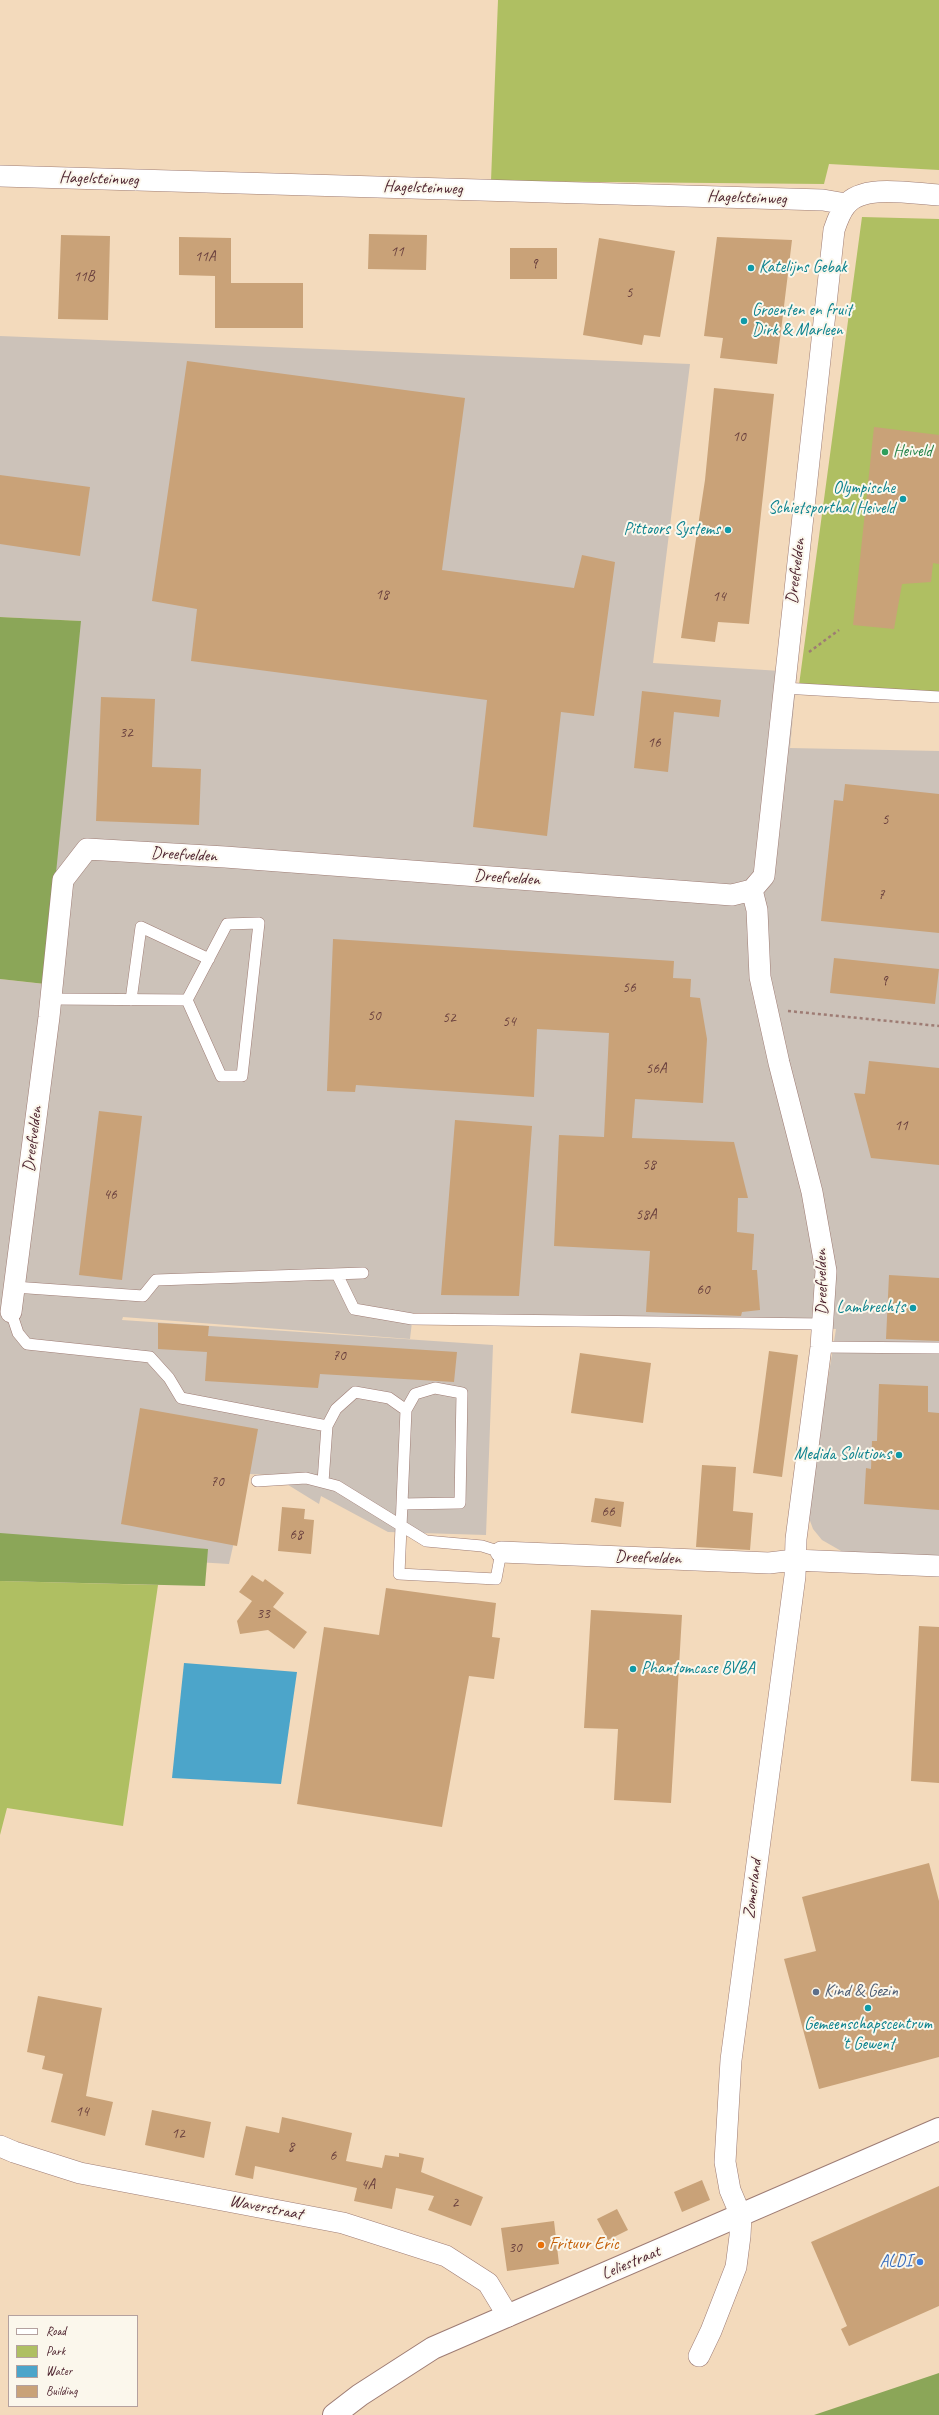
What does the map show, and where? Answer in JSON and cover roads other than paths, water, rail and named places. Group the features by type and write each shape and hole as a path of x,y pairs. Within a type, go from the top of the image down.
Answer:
{"street":[{"name":"Hagelsteinweg","path":"0,176 815,200 846,204"},
{"path":"846,204 855,197 868,192 939,195"},
{"name":"Dreefvelden","path":"9,1298 51,999 63,880 87,849 226,857 732,895 752,890 764,876 784,679 834,230 846,204"},
{"name":"Dreefvelden","path":"752,890 757,910 760,977 766,1009 821,1234 826,1271 821,1347 794,1560"},
{"name":"Dreefvelden","path":"501,1552 769,1563 794,1560 939,1566"},
{"name":"Zomerland","path":"741,2216 730,2190 725,2162 731,2060 795,1576 794,1560"},
{"name":"Leliestraat","path":"334,2415 360,2395 434,2348 939,2129"},
{"name":"Waverstraat","path":"0,2146 14,2152 80,2173 343,2223 446,2256 488,2283 508,2316"},
{"path":"699,2356 712,2331 736,2267 741,2216"}],"lane":[{"path":"784,679 939,697"},
{"path":"227,924 259,924 242,1076 221,1076 187,1000 227,924"},
{"path":"131,1000 141,927 209,959"},
{"path":"51,999 187,1000"},
{"path":"327,1426 181,1398 169,1378 150,1357 27,1344 18,1333 9,1298 143,1296 156,1280 363,1273"},
{"path":"337,1274 354,1309 412,1319 823,1324"},
{"path":"821,1347 939,1348"},
{"path":"257,1480 306,1478 337,1486 402,1526 426,1541 482,1546 501,1552 496,1579 399,1574 402,1526 402,1504 406,1410 415,1394 435,1388 462,1393 460,1503 402,1504"},
{"path":"322,1482 327,1426 336,1409 355,1392 389,1398 406,1410"}],"water":[{"path":"184,1663 297,1672 281,1784 172,1778"}],"place":[{"name":"Katelijns Gebak","path":"751,268"},
{"name":"Groenten en fruit Dirk & Marleen","path":"744,321"},
{"name":"Heiveld","path":"885,452"},
{"name":"Olympische Schietsporthal Heiveld","path":"903,499"},
{"name":"Pittoors Systems","path":"728,530"},
{"name":"Lambrechts","path":"913,1308"},
{"name":"Medida Solutions","path":"899,1455"},
{"name":"Phantomcase BVBA","path":"633,1669"},
{"name":"Kind & Gezin","path":"816,1992"},
{"name":"Gemeenschapscentrum 't Gewent","path":"868,2008"},
{"name":"Frituur Eric","path":"541,2245"},
{"name":"ALDI","path":"920,2262"}]}
